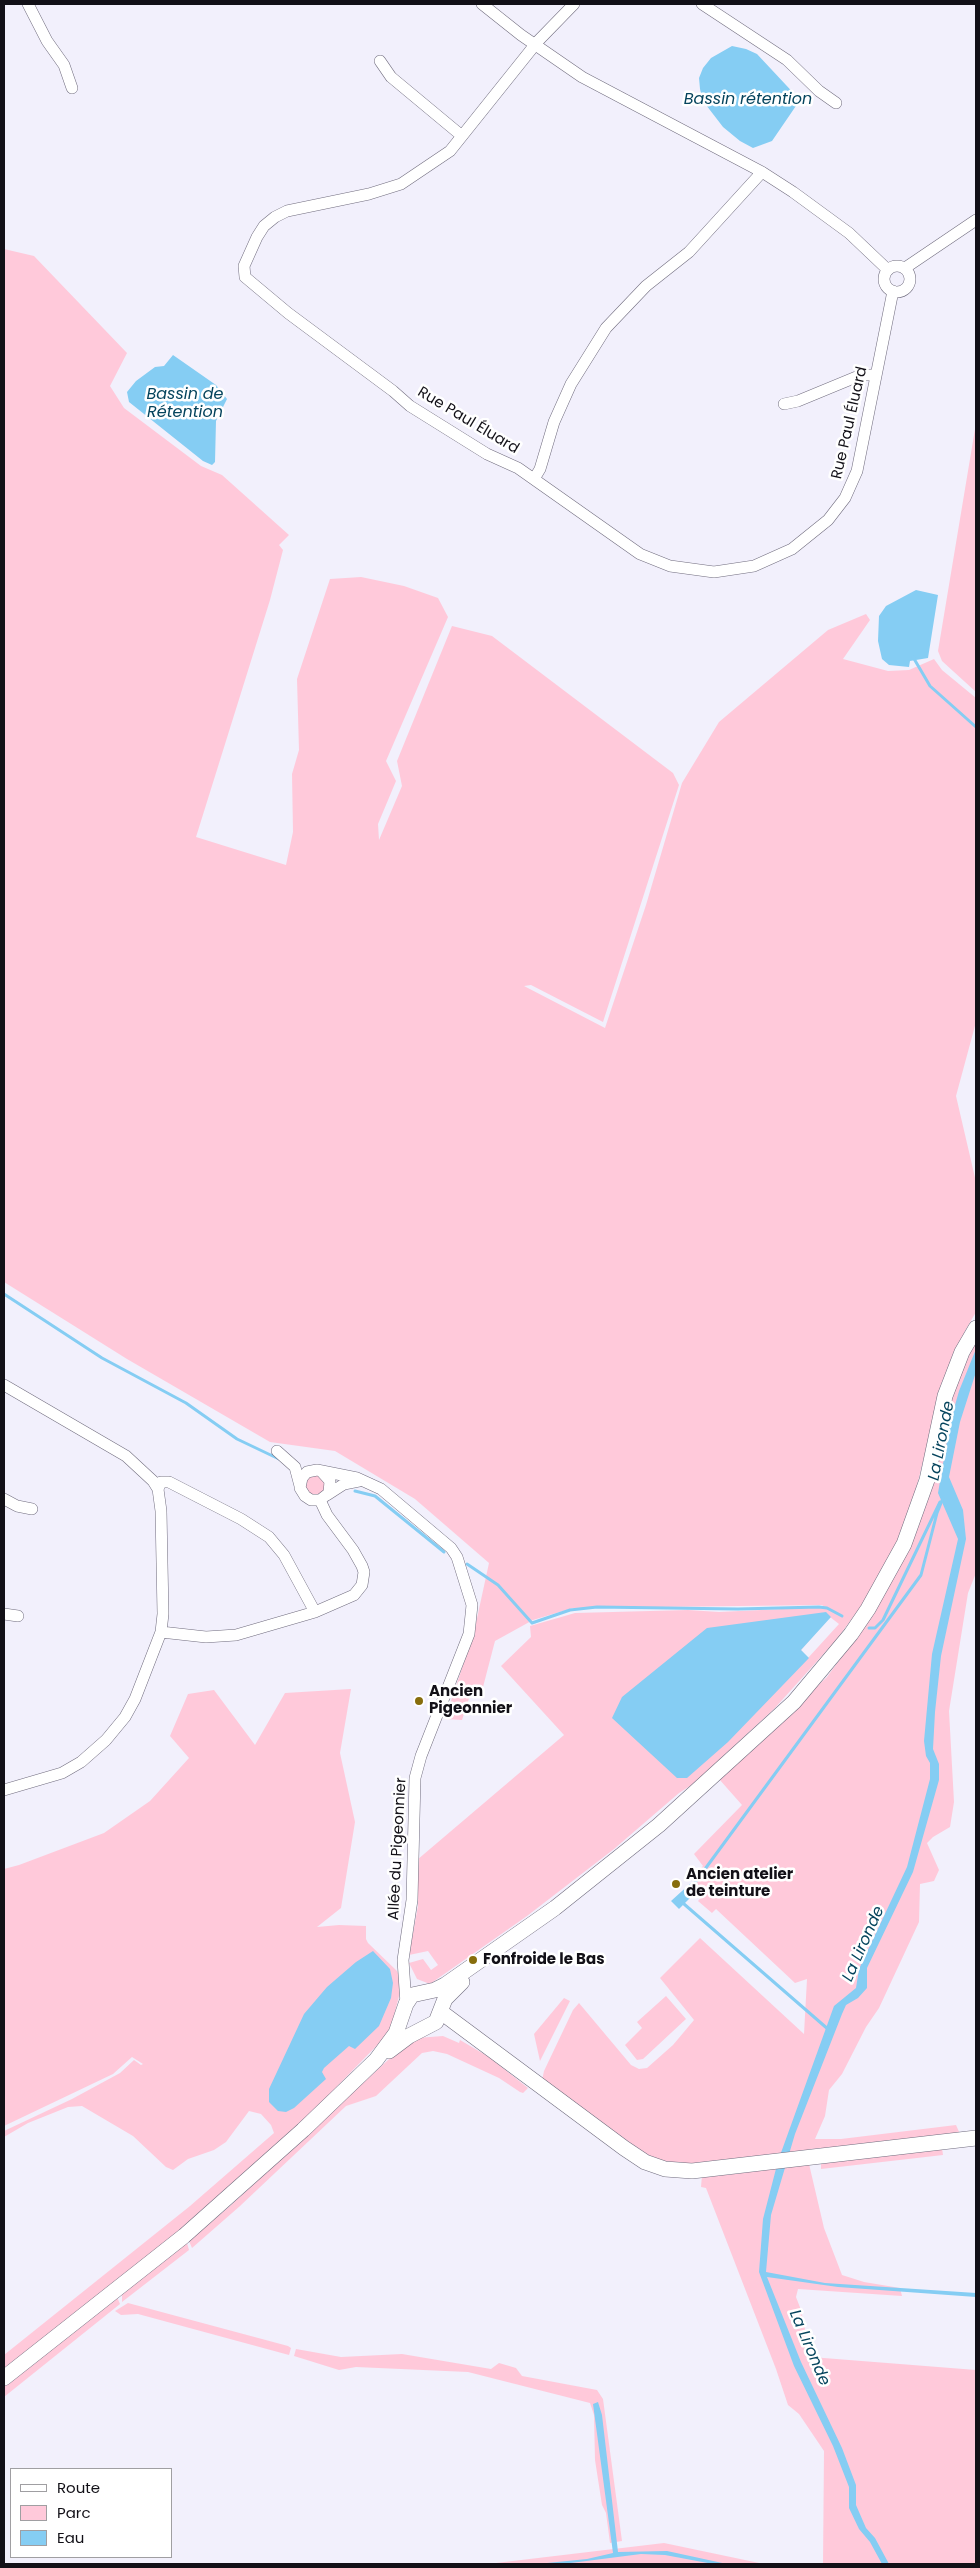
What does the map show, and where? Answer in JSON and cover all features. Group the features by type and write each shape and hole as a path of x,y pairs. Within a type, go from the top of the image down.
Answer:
{"street":[{"path":"28,4 47,41 64,65 72,88"},
{"path":"482,4 534,45 605,91 762,172 825,214 849,233 888,270"},
{"name":"Rue Paul Éluard","path":"574,4 534,45 450,151 436,163 401,184 370,194 287,211 275,217 264,226 257,237 243,272 249,281 410,406 487,454 502,459 534,479 640,554 655,561 691,570 714,572 754,566 774,559 802,542 828,520 846,498 857,471 893,291"},
{"path":"702,4 787,60 819,92 836,103"},
{"path":"380,60 391,77 462,136"},
{"path":"534,479 540,469 554,422 571,384 602,333 622,309 646,286 689,252 762,172"},
{"path":"905,268 910,277 908,285 902,290 893,291 885,282 888,270 896,266 905,268 976,220"},
{"path":"784,404 798,401 861,375 876,376"},
{"path":"376,2060 396,2032 405,2005 412,1995 445,1985 496,1951 556,1908 660,1825 794,1702 852,1634 887,1577 911,1528 927,1480 945,1396 962,1352 976,1328"},
{"path":"4,1385 126,1456 150,1477 158,1489 161,1511 163,1614 161,1632 135,1699 121,1722 106,1740 87,1757 62,1773 4,1790"},
{"name":"Allée du Pigeonnier","path":"300,1488 295,1467 278,1451 319,1470 365,1481 389,1495 451,1548 457,1558 472,1605 469,1634 421,1756 415,1778 412,1900 403,1960 405,2005"},
{"path":"161,1632 206,1637 236,1635 315,1612 354,1595 364,1578 360,1561 327,1515 324,1497 330,1481 319,1470 304,1475 300,1488 308,1498 324,1497 344,1484 365,1481"},
{"path":"158,1489 161,1482 169,1482 241,1519 269,1537 284,1555 315,1612"},
{"path":"4,1499 17,1506 32,1509"},
{"path":"4,1614 18,1616"},
{"path":"4,2378 191,2230 303,2130 376,2060 409,2036 438,2019 451,1991 496,1951"},
{"path":"404,1973 425,1992 436,1998 441,2010 504,2061 616,2142 646,2162 658,2167 687,2171 976,2138"},
{"path":"405,2005 406,2018 411,2024 464,2038 504,2061"}],"green space":[{"path":"4,249 34,256 127,353 110,386 124,408 201,466 222,475 289,535 279,545 283,550 270,600 196,837 286,865 293,832 292,774 299,750 297,679 330,579 361,577 404,586 438,598 448,617 386,761 396,781 378,824 379,840 402,786 397,761 452,626 492,636 673,773 679,785 603,1022 531,985 524,986 605,1028 646,905 682,783 719,722 828,630 866,614 870,620 843,659 888,671 909,670 934,659 942,670 976,698 976,1022 956,1096 976,1182 976,1312 965,1331 943,1384 908,1520 895,1549 864,1602 837,1639 774,1709 693,1784 679,1793 614,1849 527,1916 430,1984 417,1979 409,1963 423,1959 431,1970 438,1965 428,1951 409,1955 418,1906 417,1860 564,1735 501,1666 531,1637 530,1626 575,1613 688,1610 719,1612 825,1607 822,1605 573,1608 533,1620 495,1641 483,1687 472,1689 462,1720 445,1719 474,1632 489,1563 415,1499 335,1451 270,1442 127,1359 4,1282","holes":["830,1617 839,1624 808,1658 801,1650"]},
{"path":"976,423 976,692 942,661 938,651"},
{"path":"976,1339 976,1573 968,1593 949,1711 954,1802 950,1827 927,1843 939,1870 934,1881 920,1884 919,1922 879,2008 866,2027 842,2074 829,2090 825,2116 815,2139 841,2139 956,2125 960,2134 876,2144 811,2149 794,2153 697,2164 661,2166 541,2085 544,2071 573,2010 579,2003 631,2065 639,2069 647,2068 673,2045 694,2020 660,1978 700,1938 804,2034 807,1979 795,1983 716,1909 712,1913 698,1901 706,1892 691,1878 703,1866 694,1854 742,1805 719,1779 827,1677 870,1618 958,1375"},
{"path":"315,1475 322,1478 325,1485 322,1492 315,1495 308,1492 305,1485 308,1478"},
{"path":"351,1689 340,1753 355,1822 341,1908 317,1927 339,1925 366,1926 366,1939 368,1943 397,1971 399,1976 400,1992 390,2032 312,2112 186,2226 4,2369 4,2355 190,2206 274,2133 271,2125 261,2114 249,2111 226,2142 214,2150 188,2159 173,2170 166,2167 133,2136 82,2106 68,2107 28,2123 4,2137 4,2131 72,2099 120,2073 134,2060 141,2065 143,2064 132,2057 113,2074 4,2126 4,1869 104,1833 150,1801 189,1758 170,1736 188,1694 214,1690 255,1745 285,1693"},
{"path":"666,1996 686,2019 643,2059 637,2060 625,2045 642,2028 637,2022"},
{"path":"564,1998 570,2001 540,2061 534,2034"},
{"path":"443,2036 459,2043 460,2040 489,2057 528,2088 523,2093 520,2092 499,2078 447,2054 433,2051 422,2053 376,2096 346,2106 240,2206 192,2248 189,2241 230,2206 388,2060 417,2038"},
{"path":"942,2148 943,2155 821,2169 821,2161"},
{"path":"809,2164 824,2228 842,2275 864,2282 900,2288 902,2296 798,2289 796,2297 801,2310 811,2357 976,2370 976,2564 823,2564 824,2451 799,2414 788,2405 776,2369 706,2188 701,2187 702,2175 726,2175"},
{"path":"187,2243 189,2250 122,2302 122,2293"},
{"path":"117,2297 120,2304 4,2397 4,2385"},
{"path":"128,2303 288,2346 291,2348 289,2355 138,2314 121,2315 115,2311"},
{"path":"296,2349 341,2357 402,2354 491,2369 499,2363 516,2368 522,2376 597,2390 603,2399 622,2541 610,2543 595,2460 594,2415 590,2403 468,2372 356,2367 339,2370 294,2356"},
{"path":"664,2543 764,2564 479,2564 496,2563"}],"water":[{"name":"Bassin rétention","path":"732,46 757,54 800,100 772,141 753,148 740,141 723,127 703,101 700,89 699,78 703,68 711,58"},
{"name":"Bassin de Rétention","path":"173,355 216,385 227,399 216,421 215,462 212,465 203,461 129,402 127,392 136,381 155,367 164,366"},
{"path":"916,590 938,595 928,658 910,661 909,667 889,665 882,659 878,641 879,616 886,606"},
{"path":"976,1349 976,1372 960,1422 949,1477 963,1510 966,1539 941,1656 933,1749 939,1764 939,1780 913,1872 867,1968 867,1988 858,1998 846,2005 795,2134 771,2215 766,2272 825,2283 976,2293 976,2297 838,2287 767,2277 801,2362 842,2448 856,2485 856,2505 866,2528 875,2538 889,2564 882,2564 870,2542 859,2529 849,2508 849,2487 833,2446 794,2366 759,2272 763,2219 778,2161 834,2006 856,1988 859,1969 907,1867 930,1779 930,1763 926,1756 924,1741 932,1654 958,1539 938,1493 950,1423 959,1391"},
{"path":"826,1612 831,1617 801,1650 809,1658 728,1742 687,1778 677,1778 612,1718 622,1697 707,1628"},
{"path":"692,1882 699,1889 679,1909 671,1901"},
{"path":"373,1951 390,1969 393,1983 391,1998 379,2026 355,2049 349,2046 324,2068 322,2072 326,2079 294,2108 286,2112 278,2111 269,2102 269,2089 304,2014 327,1987 356,1962"},
{"path":"598,2402 602,2415 618,2552 667,2551 727,2564 713,2564 665,2555 641,2554 563,2564 537,2564 587,2559 613,2553 593,2404"}],"waterway":[{"path":"913,657 930,686 976,727"},
{"path":"4,1294 102,1358 186,1403 237,1439 279,1459"},
{"path":"355,1491 375,1496 444,1552"},
{"path":"694,1884 921,1575 937,1513 943,1498"},
{"path":"869,1628 875,1628 883,1620 940,1502"},
{"path":"467,1564 498,1585 532,1623 570,1610 597,1607 738,1609 819,1607 827,1608 842,1616"},
{"path":"684,1904 829,2030"}],"place":[{"name":"Ancien Pigeonnier","path":"419,1701"},
{"name":"Ancien atelier de teinture","path":"676,1884"},
{"name":"Fonfroide le Bas","path":"473,1960"}],"water label":[{"name":"La Lironde","path":"942,1441"},
{"name":"La Lironde","path":"864,1944"},
{"name":"La Lironde","path":"809,2348"}]}
